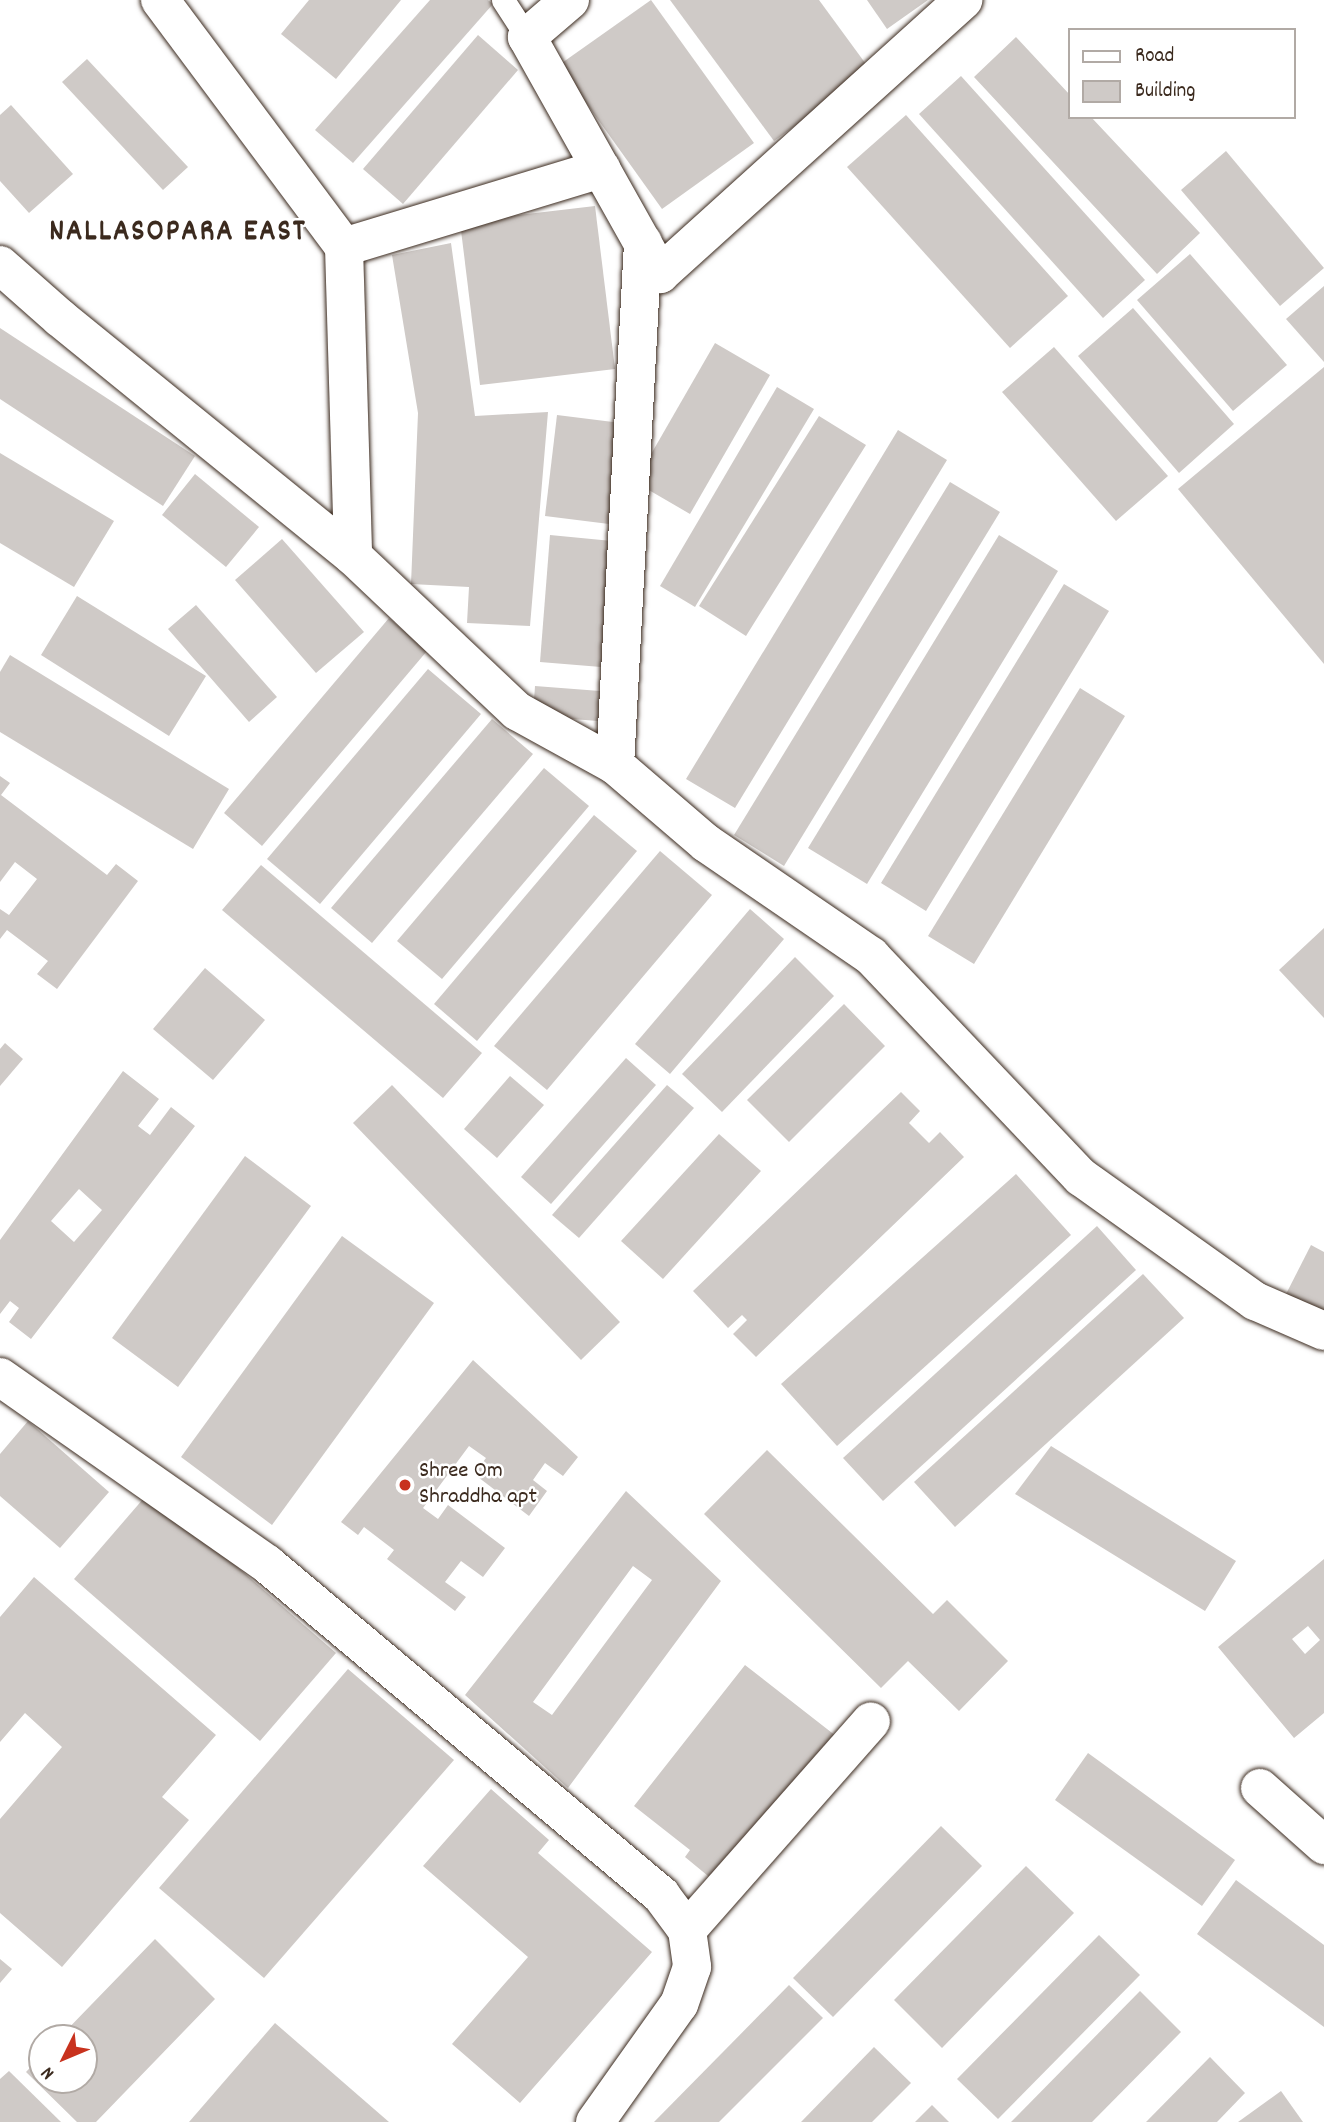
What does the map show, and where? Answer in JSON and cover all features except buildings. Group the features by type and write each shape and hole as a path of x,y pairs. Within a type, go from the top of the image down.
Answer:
{"street":[{"path":"160,0 344,247 353,556"},
{"path":"570,0 527,37 660,274 963,0"},
{"path":"344,247 601,169"},
{"path":"615,765 643,243"},
{"path":"0,265 60,318 353,556 517,711 615,765 706,843 871,956 1081,1177 1255,1301 1324,1331"},
{"path":"0,1377 277,1573 661,1895 687,1930 692,1967 679,2004 595,2122"},
{"path":"687,1930 871,1721"},
{"path":"1260,1788 1324,1845"}],"lane":[{"path":"503,0 527,37"}],"place":[{"name":"Shree Om Shraddha apt","path":"405,1485"}],"district":[{"name":"NALLASOPARA EAST","path":"178,234"}]}
